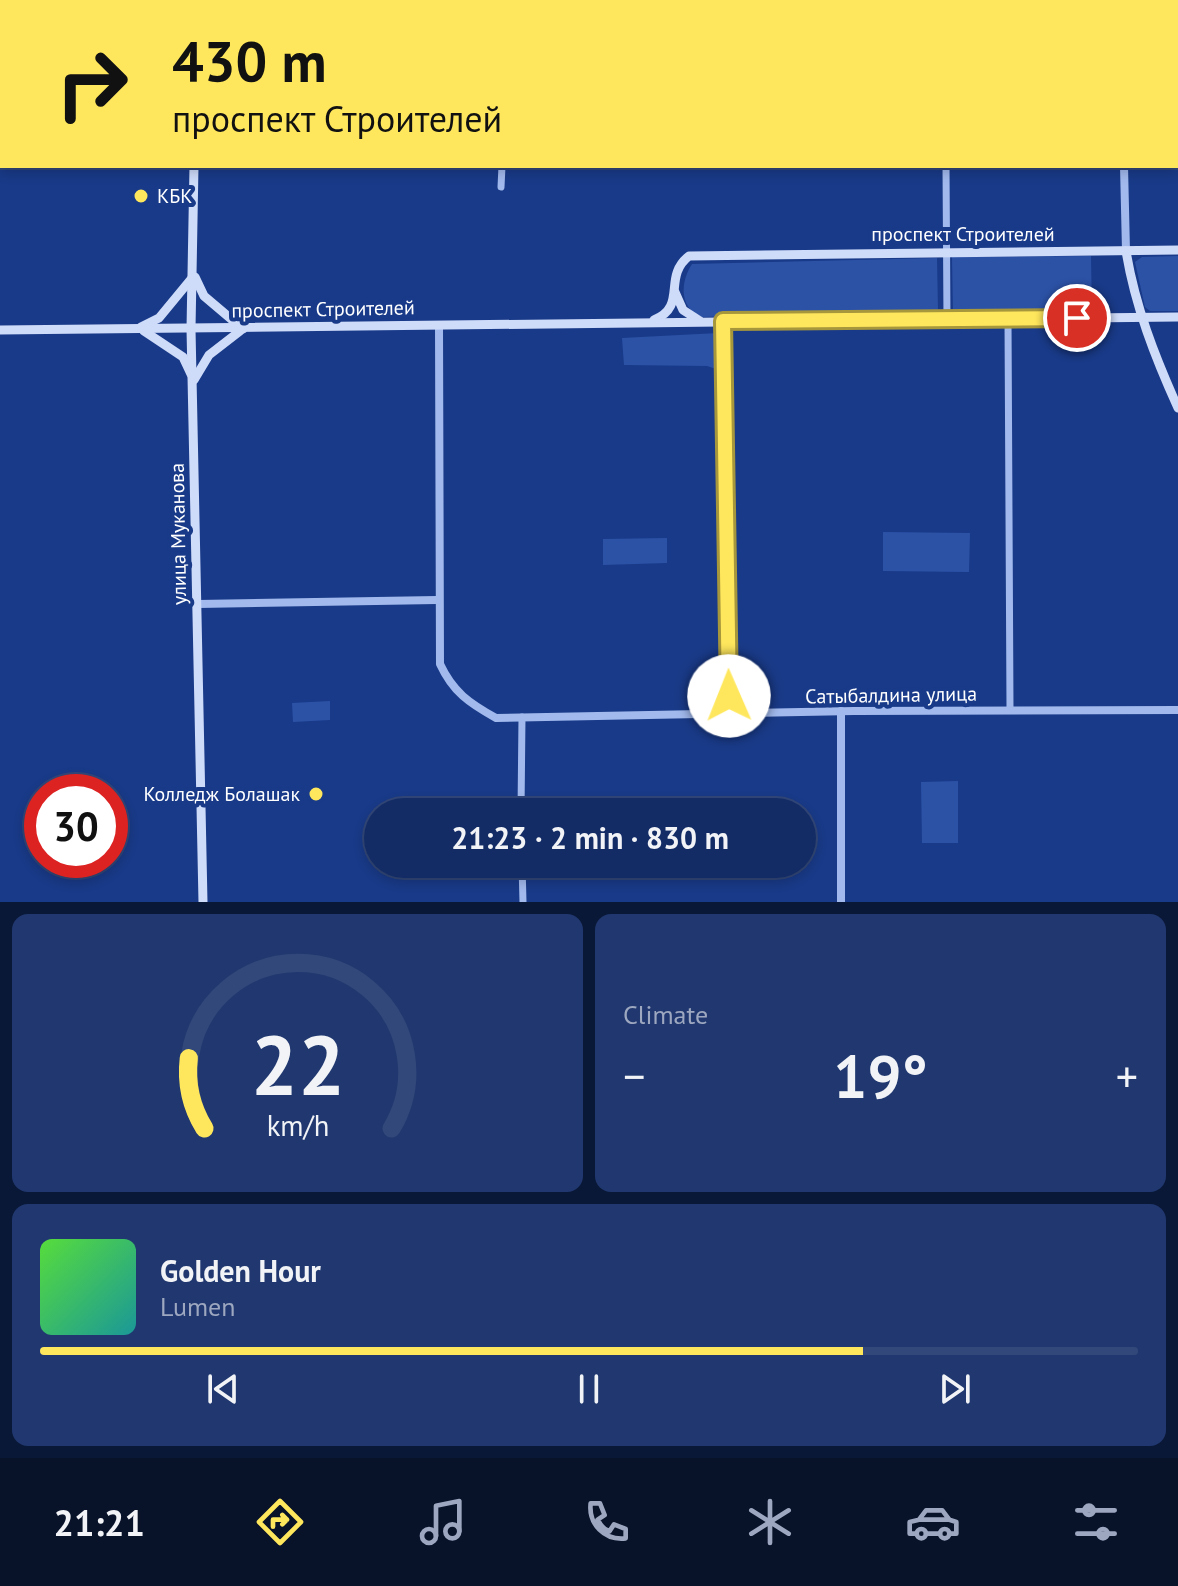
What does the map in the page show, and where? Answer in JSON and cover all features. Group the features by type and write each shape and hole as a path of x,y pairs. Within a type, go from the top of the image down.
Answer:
{"main road":[{"name":"улица Муканова","path":"194,168 191,329 203,902"},
{"name":"проспект Строителей","path":"647,324 668,314 674,277 689,256 1178,250"},
{"path":"1126,251 1142,318 1178,408"},
{"path":"138,328 159,318 181,296 194,275"},
{"path":"194,275 204,296 243,329 209,355 194,380"},
{"path":"674,288 683,310 702,322"},
{"name":"проспект Строителей","path":"0,330 1178,317"},
{"path":"138,328 158,337 183,357 194,380"}],"street":[{"path":"501,187 502,168"},
{"path":"946,168 947,320"},
{"path":"1124,168 1126,251"},
{"path":"1008,320 1010,709"},
{"path":"723,321 729,715"},
{"name":"Сатыбалдина улица","path":"439,325 437,600 440,664 450,685 467,702 496,718 1010,709 1178,710"},
{"path":"198,604 437,600"},
{"path":"841,711 841,902"},
{"path":"521,798 522,717"},
{"path":"522,878 523,902"}],"shaded area":[{"path":"1091,256 1092,314 953,315 952,257"},
{"path":"1178,256 1178,311 1150,311 1145,307 1135,262 1142,257"},
{"path":"937,258 938,311 702,317 689,308 684,294 685,279 692,264"},
{"path":"718,333 719,370 707,366 624,365 622,338"},
{"path":"883,532 970,533 969,572 883,571"},
{"path":"667,538 667,563 603,565 603,539"},
{"path":"330,701 330,720 293,722 292,703"},
{"path":"958,781 958,843 922,843 921,782"}],"place":[{"name":"КБК","path":"141,196"},
{"name":"Колледж Болашак","path":"316,794"}],"route":[{"path":"729,696 723,321 1077,318"}]}
